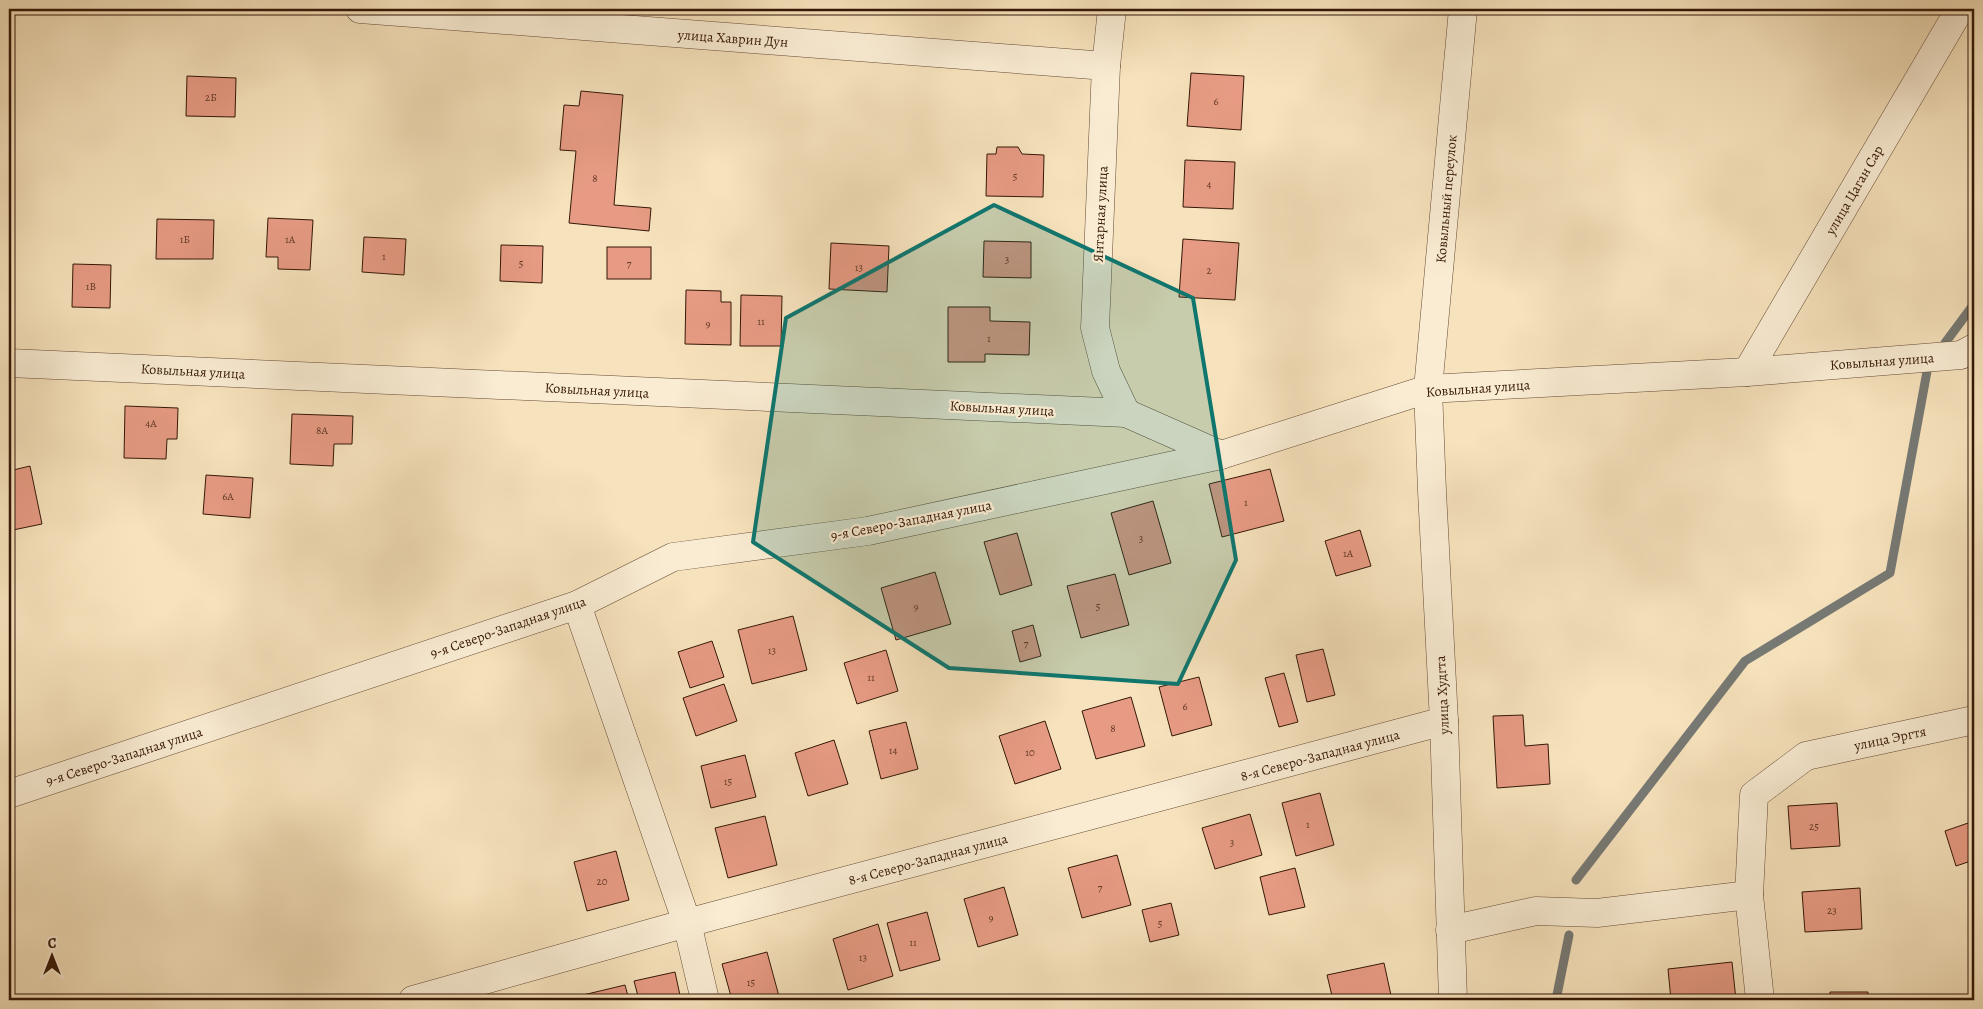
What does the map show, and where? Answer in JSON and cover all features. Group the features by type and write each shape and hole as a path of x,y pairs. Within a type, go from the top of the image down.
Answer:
{"street":[{"name":"улица Хаврин Дун","path":"360,9 1106,66"},
{"name":"Янтарная улица","path":"1112,9 1106,66 1095,328 1106,371 1126,414"},
{"name":"Ковыльный переулок","path":"1428,389 1463,9"},
{"name":"улица Цаган Сар","path":"1747,372 1960,9"},
{"name":"Ковыльная улица","path":"9,363 1126,414 1221,454 1428,389 1747,372 1961,355 1974,348"},
{"name":"улица Худгта","path":"1428,389 1444,722 1453,1000"},
{"name":"9-я Северо-Западная улица","path":"9,794 577,605 673,557 868,531 1221,454"},
{"path":"577,605 687,923 705,1000"},
{"name":"улица Эргтя","path":"1749,895 1754,795 1806,756 1974,720"},
{"name":"8-я Северо-Западная улица","path":"414,1000 687,923 1444,722"},
{"path":"1450,930 1536,911 1596,913 1749,895 1760,1000"}],"highlighted area":[{"path":"994,205 1193,298 1236,560 1178,684 949,668 753,542 786,318"}],"building":[{"path":"1191,73 1244,76 1241,130 1187,126"},
{"path":"187,76 236,78 235,117 186,116"},
{"path":"581,91 623,95 614,205 651,208 649,231 569,223 576,151 560,150 564,105 579,106"},
{"path":"997,147 1018,147 1022,154 1044,155 1043,197 986,196 987,154 996,154"},
{"path":"1185,160 1235,162 1233,209 1183,207"},
{"path":"268,218 313,220 310,270 278,269 278,257 266,257"},
{"path":"157,219 214,220 213,259 156,259"},
{"path":"364,237 406,239 404,275 362,272"},
{"path":"1183,239 1239,243 1235,300 1179,297"},
{"path":"984,241 1031,242 1031,278 983,277"},
{"path":"831,243 889,246 887,292 829,289"},
{"path":"501,245 543,246 542,283 500,281"},
{"path":"607,247 651,247 651,279 607,279"},
{"path":"73,264 111,265 110,308 72,307"},
{"path":"686,290 721,291 721,302 731,302 731,345 685,344"},
{"path":"741,295 782,296 781,346 740,346"},
{"path":"948,307 990,307 990,321 1030,322 1029,355 985,354 985,362 948,362"},
{"path":"125,406 178,408 177,439 167,439 166,459 124,458"},
{"path":"292,414 353,416 352,444 334,444 333,466 290,464"},
{"path":"30,466 42,524 13,530 9,515 9,471"},
{"path":"1270,469 1284,521 1222,537 1209,484"},
{"path":"206,475 253,478 250,518 203,514"},
{"path":"1153,501 1171,563 1129,575 1111,513"},
{"path":"1360,530 1371,566 1336,576 1325,541"},
{"path":"1017,533 1032,585 1000,595 984,542"},
{"path":"935,572 951,624 896,640 881,588"},
{"path":"1115,574 1129,625 1081,638 1067,586"},
{"path":"793,616 807,670 752,684 738,630"},
{"path":"1033,625 1041,656 1020,662 1012,631"},
{"path":"712,641 724,677 690,688 678,652"},
{"path":"1323,649 1335,695 1307,702 1296,655"},
{"path":"886,650 898,691 857,704 844,663"},
{"path":"1284,673 1298,722 1279,727 1265,678"},
{"path":"1199,677 1212,725 1172,736 1159,687"},
{"path":"724,684 737,721 696,736 683,698"},
{"path":"1131,697 1145,746 1096,759 1082,711"},
{"path":"1523,715 1525,746 1548,744 1550,784 1497,788 1493,716"},
{"path":"1045,721 1061,769 1015,784 999,736"},
{"path":"906,722 918,769 881,779 869,731"},
{"path":"834,740 848,784 808,796 795,753"},
{"path":"745,755 756,797 711,808 701,766"},
{"path":"1320,793 1334,845 1296,856 1282,803"},
{"path":"1837,803 1840,846 1791,849 1788,806"},
{"path":"1250,814 1262,855 1215,869 1202,828"},
{"path":"765,816 777,865 728,878 715,828"},
{"path":"1974,821 1974,860 1956,866 1945,831"},
{"path":"616,851 629,900 587,911 574,862"},
{"path":"1117,855 1131,905 1082,918 1068,868"},
{"path":"1295,868 1305,907 1269,915 1260,877"},
{"path":"1004,887 1018,935 978,947 964,899"},
{"path":"1860,888 1862,929 1805,932 1802,892"},
{"path":"1171,903 1179,935 1150,942 1142,910"},
{"path":"927,912 940,960 900,971 887,923"},
{"path":"878,924 893,976 848,990 833,939"},
{"path":"767,952 780,1000 732,1000 722,964"},
{"path":"1732,962 1736,1000 1671,1000 1668,969"},
{"path":"1384,963 1392,1000 1333,1000 1327,975"},
{"path":"675,972 681,1000 639,1000 634,981"},
{"path":"625,985 629,1000 584,1000 583,995"},
{"path":"1830,992 1868,992 1868,1000 1830,1000"}],"waterway":[{"path":"1945,343 1974,304"},
{"path":"1576,880 1745,661 1890,573 1928,366"},
{"path":"1556,1000 1569,935"}]}
